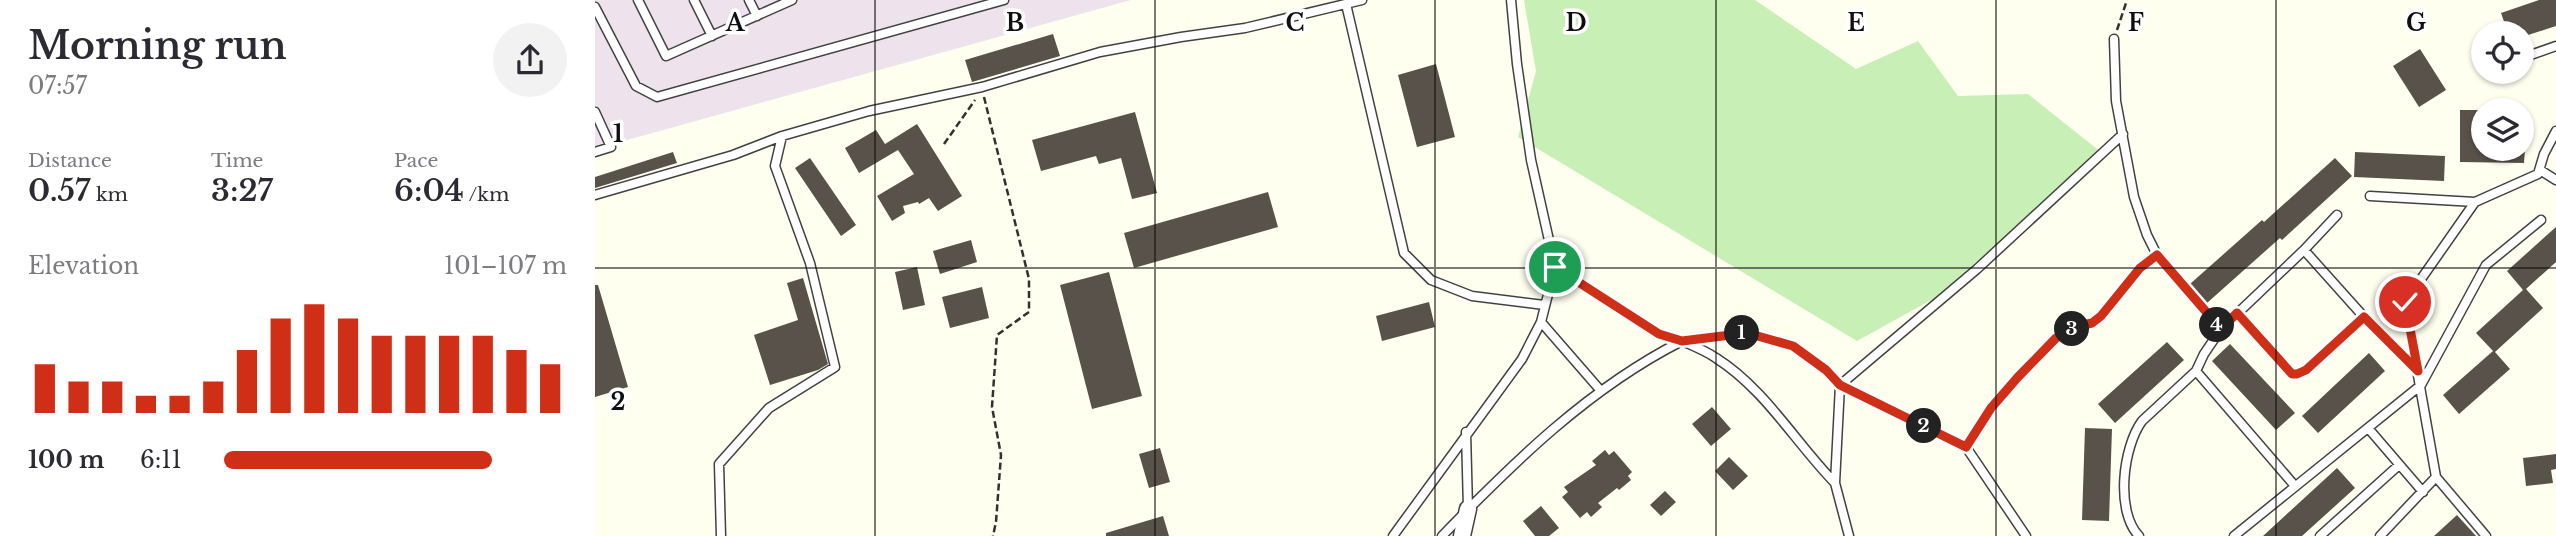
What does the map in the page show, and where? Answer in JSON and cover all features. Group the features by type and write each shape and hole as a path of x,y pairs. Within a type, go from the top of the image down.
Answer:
{"street":[{"path":"1462,536 1468,509"}],"lane":[{"path":"638,0 666,56 792,0"},
{"path":"694,0 712,36"},
{"path":"748,0 757,16"},
{"path":"595,8 636,86 657,97 1004,0"},
{"path":"595,195 870,111 982,88 1100,52 1245,28 1362,0"},
{"path":"1393,536 1466,432 1522,359 1541,322 1555,267 1531,160 1511,0"},
{"path":"1346,4 1404,253 1431,280 1472,296 1544,305"},
{"path":"2114,40 2116,101 2134,197 2147,235 2157,255 2221,329"},
{"path":"2534,54 2556,46"},
{"path":"595,112 611,147 595,152"},
{"path":"2370,196 2475,202 2534,177 2540,170 2544,154 2556,131"},
{"path":"1849,536 1835,483 1840,385 1977,269 2123,134"},
{"path":"721,536 719,464 769,408 835,367 810,263 775,166 782,136"},
{"path":"2540,170 2556,180"},
{"path":"2475,202 2405,302 2436,477 2486,536"},
{"path":"2139,536 2132,530 2125,504 2125,485 2132,440 2142,421 2196,371 2221,329 2337,215"},
{"path":"2234,536 2421,385 2486,265 2540,220"},
{"path":"2304,250 2364,317 2418,371"},
{"path":"1966,447 1991,408 2037,357 2056,338 2092,323 2101,316 2140,268 2157,255"},
{"path":"1555,267 1659,334 1682,341 1717,358 1757,392 1785,422 1809,456 1835,483"},
{"path":"2237,313 2288,370 2297,374 2306,370 2364,317"},
{"path":"1541,322 1601,391"},
{"path":"1442,536 1540,439 1601,391 1682,341 1747,333 1793,346 1826,370 1840,385 1966,447 2026,536"},
{"path":"2196,371 2295,486"},
{"path":"2368,428 2423,492"},
{"path":"1466,432 1468,509"},
{"path":"2320,536 2399,465"},
{"path":"2380,536 2436,477"}],"path":[{"path":"2114,40 2127,0"},
{"path":"944,144 982,88"},
{"path":"982,88 1029,279 1029,312 997,335 992,407 1001,455 993,536"}],"shaded area":[{"path":"595,0 1131,0 595,149"}],"green space":[{"path":"1524,0 1755,0 1856,69 1918,41 1958,96 2028,94 2102,153 1933,299 1857,341 1518,137 1536,71"}],"building":[{"path":"2539,0 2556,0 2556,26 2534,33 2534,21 2504,21 2501,13"},
{"path":"1053,34 1060,56 972,82 965,60"},
{"path":"2420,49 2446,90 2419,107 2393,66"},
{"path":"1436,64 1455,137 1417,147 1398,75"},
{"path":"2460,110 2471,110 2471,161 2524,161 2524,163 2460,162"},
{"path":"1135,112 1157,193 1132,199 1121,158 1099,164 1096,156 1041,171 1032,140"},
{"path":"917,124 962,196 938,211 929,198 919,204 918,202 903,206 905,213 892,221 877,196 914,174 898,150 859,173 845,148 876,130 885,144"},
{"path":"673,152 677,163 595,188 595,177"},
{"path":"2355,152 2445,156 2444,181 2354,177"},
{"path":"810,158 856,225 841,236 795,168"},
{"path":"2335,158 2352,176 2207,303 2190,284"},
{"path":"1268,192 1278,227 1134,268 1124,233"},
{"path":"2556,227 2556,262 2526,289 2543,308 2495,352 2510,369 2459,414 2443,395 2493,351 2476,333 2523,290 2507,271"},
{"path":"971,240 977,262 940,274 933,251"},
{"path":"917,267 925,305 903,310 895,272"},
{"path":"1109,272 1142,396 1092,409 1060,285"},
{"path":"803,278 828,364 818,370 770,385 754,335 798,320 787,283"},
{"path":"595,285 598,285 628,387 595,397"},
{"path":"982,287 989,318 950,328 942,297"},
{"path":"1429,302 1435,327 1382,341 1376,316"},
{"path":"2167,342 2184,360 2115,423 2098,404"},
{"path":"2230,344 2295,413 2276,430 2212,361"},
{"path":"2369,353 2385,371 2318,433 2302,416"},
{"path":"1712,407 1731,429 1711,446 1692,424"},
{"path":"2085,428 2112,429 2109,521 2082,520"},
{"path":"1160,448 1170,482 1149,488 1139,454"},
{"path":"1605,450 1609,455 1614,451 1632,472 1628,476 1631,480 1598,503 1602,507 1591,517 1587,512 1580,518 1562,497 1568,492 1564,487 1596,465 1592,461"},
{"path":"2556,454 2556,469 2551,470 2553,483 2526,486 2523,458"},
{"path":"1729,457 1748,476 1733,490 1715,471"},
{"path":"2337,468 2355,488 2302,536 2263,536"},
{"path":"1665,491 1676,502 1661,516 1650,505"},
{"path":"1541,506 1559,528 1549,536 1535,536 1523,521"},
{"path":"2457,515 2476,536 2434,536"},
{"path":"1163,516 1169,536 1106,536 1106,533"}],"route":[{"path":"1555,267 1659,334 1682,341 1747,333 1793,346 1826,370 1840,385 1966,447 1991,408 2056,338 2079,326 2092,323 2101,316 2140,268 2157,255 2221,329 2237,313 2292,374 2306,370 2364,317 2418,371 2405,302"}]}
